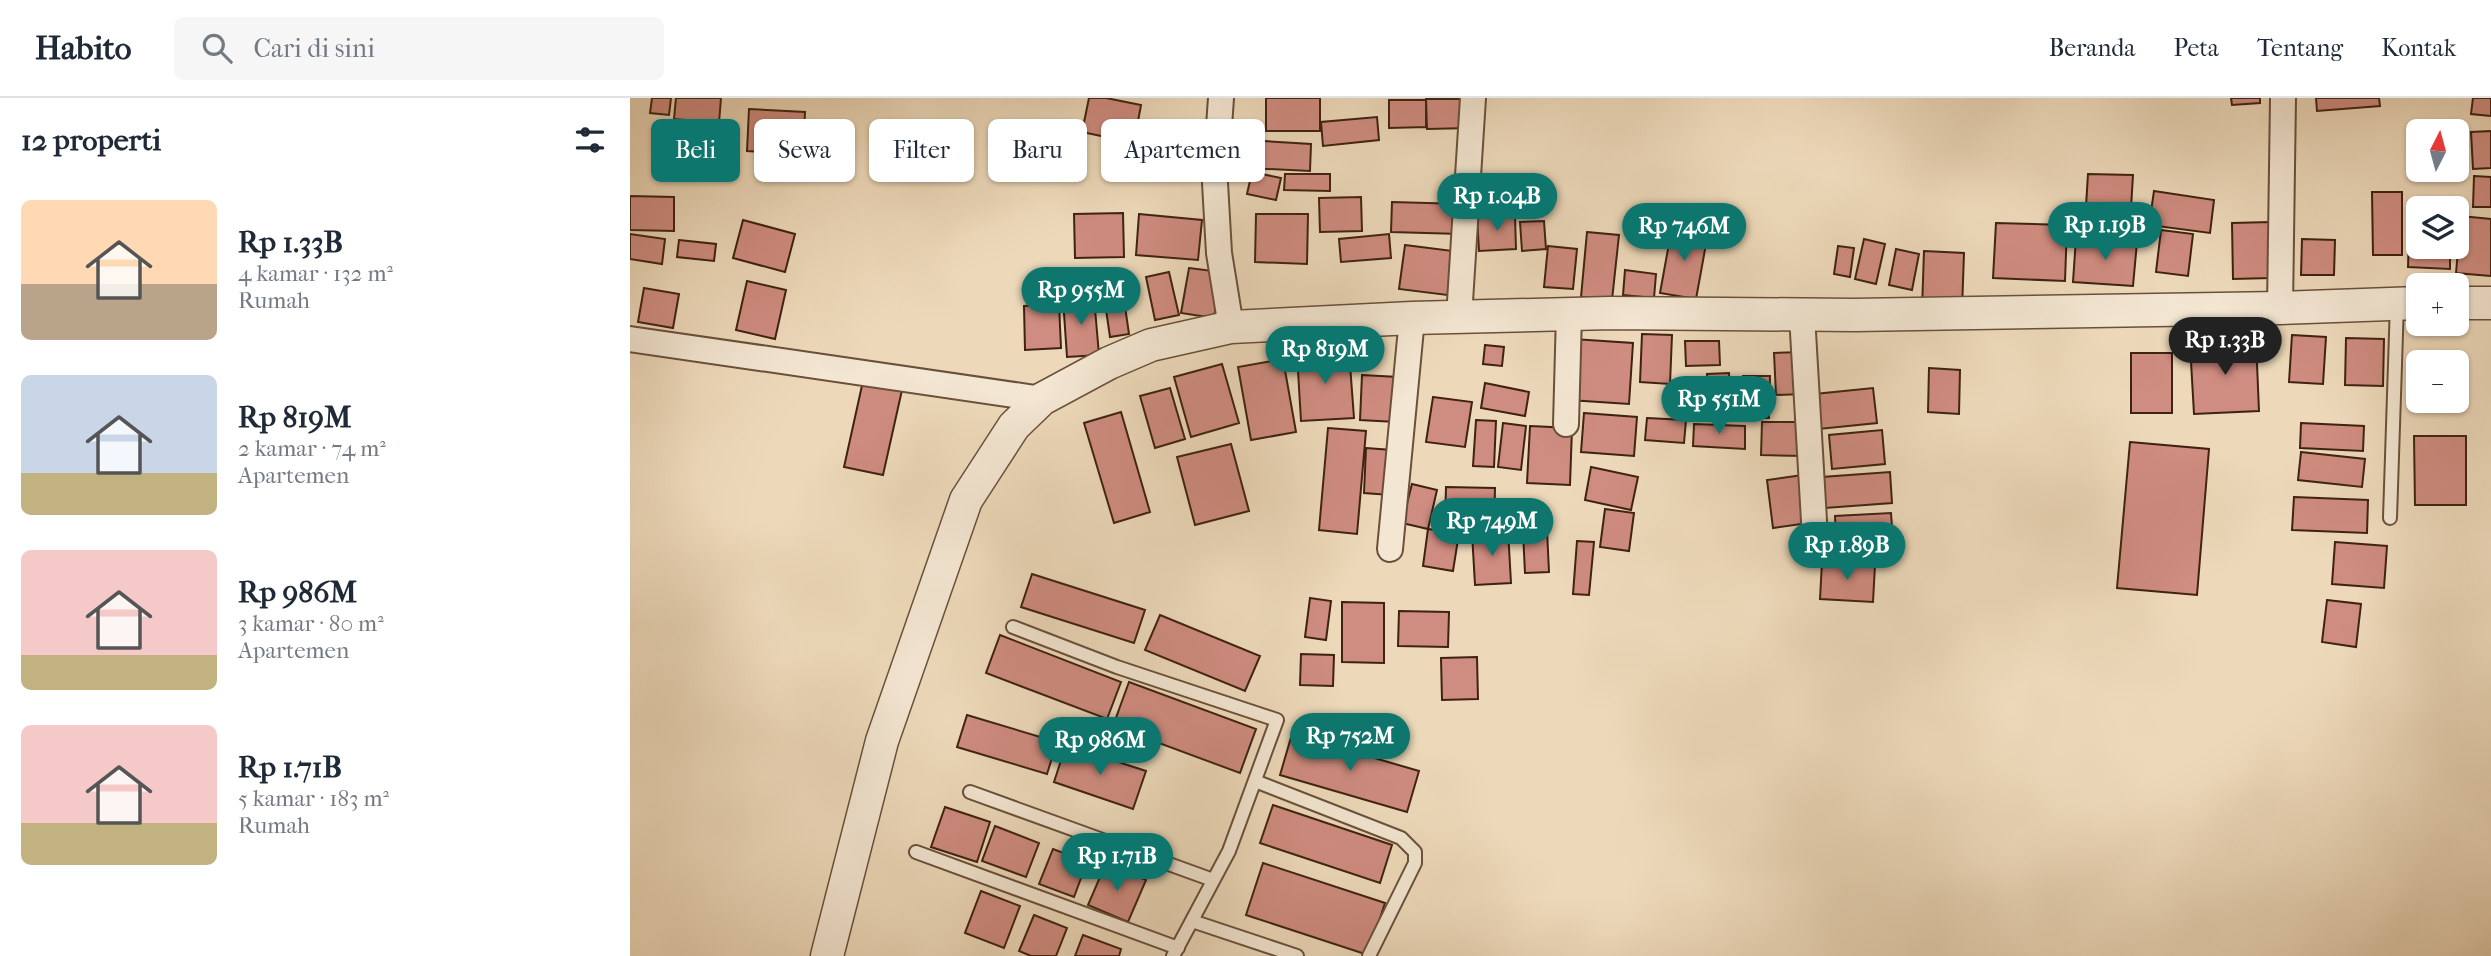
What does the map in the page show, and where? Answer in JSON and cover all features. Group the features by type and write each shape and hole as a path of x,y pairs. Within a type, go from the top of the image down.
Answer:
{"street":[{"path":"1221,98 1216,183 1219,253 1231,327"},
{"path":"1459,317 1473,98"},
{"path":"2280,308 2283,98"},
{"path":"827,956 882,741 966,500 1014,426 1042,399 1109,363 1151,345 1231,327 1412,318 1569,314 1802,315 2280,308 2406,303"},
{"path":"2469,303 2491,303"},
{"path":"1566,424 1569,314"},
{"path":"1802,315 1815,538"},
{"path":"1390,549 1412,318"},
{"path":"630,339 886,374 1042,399"}],"lane":[{"path":"2389,518 2406,326"},
{"path":"916,852 1176,952 1229,851 1277,720 1117,667 1013,627"},
{"path":"1255,781 1401,838 1415,852 1415,863 1369,956"},
{"path":"970,792 1213,880"},
{"path":"1192,921 1297,956"}],"building":[{"path":"652,98 671,98 669,115 650,113"},
{"path":"676,98 721,98 719,119 674,119"},
{"path":"1089,98 1106,98 1141,105 1138,119 1101,119 1101,136 1087,133 1087,119 1085,119"},
{"path":"1266,98 1320,98 1320,131 1266,131"},
{"path":"2231,98 2260,98 2260,103 2232,105"},
{"path":"2316,98 2379,98 2380,106 2317,111"},
{"path":"2473,98 2491,98 2491,116 2471,114"},
{"path":"1426,99 1471,99 1470,128 1427,129"},
{"path":"1389,100 1426,100 1426,127 1389,128"},
{"path":"749,109 805,112 805,119 754,119 754,151 747,151"},
{"path":"1377,117 1379,140 1323,146 1321,122"},
{"path":"2491,131 2491,168 2473,169 2471,132"},
{"path":"1265,141 1311,144 1310,171 1265,169"},
{"path":"1285,174 1330,174 1330,191 1284,190"},
{"path":"2088,174 2133,175 2131,208 2086,206"},
{"path":"1265,175 1281,178 1276,200 1247,194 1250,182 1265,182"},
{"path":"1493,176 1539,178 1538,208 1491,205"},
{"path":"2474,176 2491,177 2491,207 2473,207"},
{"path":"2154,191 2214,200 2210,233 2149,225"},
{"path":"2372,192 2402,192 2402,255 2373,255"},
{"path":"630,196 674,197 674,231 630,230"},
{"path":"1361,197 1362,231 1320,232 1319,198"},
{"path":"1392,202 1462,204 1461,234 1391,232"},
{"path":"1123,213 1124,257 1075,258 1074,214"},
{"path":"1139,214 1202,220 1198,260 1136,255"},
{"path":"1256,214 1308,214 1307,264 1255,262"},
{"path":"1515,216 1516,249 1479,251 1477,217"},
{"path":"2469,217 2491,219 2491,276 2456,273 2457,259 2469,259"},
{"path":"743,220 795,234 785,272 733,258"},
{"path":"1544,221 1546,249 1522,251 1520,222"},
{"path":"2270,222 2271,278 2233,279 2232,223"},
{"path":"1996,223 2067,225 2065,281 1993,278"},
{"path":"1672,227 1708,233 1696,299 1660,293"},
{"path":"2161,230 2193,234 2188,276 2156,272"},
{"path":"1587,232 1619,235 1612,300 1581,297"},
{"path":"630,234 665,239 662,264 630,259"},
{"path":"1389,234 1391,258 1341,262 1339,239"},
{"path":"2076,238 2137,242 2133,286 2073,282"},
{"path":"1864,239 1885,244 1876,284 1855,279"},
{"path":"2302,239 2335,240 2334,275 2301,275"},
{"path":"679,240 716,244 714,261 677,257"},
{"path":"1405,245 1461,252 1455,296 1399,289"},
{"path":"1548,246 1577,249 1573,289 1544,287"},
{"path":"1838,246 1854,248 1850,277 1834,274"},
{"path":"1896,249 1919,254 1912,290 1889,285"},
{"path":"1924,251 1964,253 1962,310 1922,309"},
{"path":"2408,259 2450,259 2450,269 2408,267"},
{"path":"1189,268 1221,272 1214,318 1181,313"},
{"path":"1625,270 1656,274 1654,298 1623,295"},
{"path":"1169,272 1179,315 1155,320 1146,277"},
{"path":"1121,279 1129,334 1110,337 1102,282"},
{"path":"747,281 786,290 775,339 736,330"},
{"path":"644,288 679,294 673,328 638,322"},
{"path":"1094,297 1099,355 1067,357 1063,299"},
{"path":"1059,304 1061,348 1025,350 1024,306"},
{"path":"1642,334 1672,335 1670,384 1640,382"},
{"path":"2292,335 2326,337 2323,384 2289,382"},
{"path":"2346,338 2384,339 2383,386 2345,385"},
{"path":"1573,339 1633,343 1629,404 1569,400"},
{"path":"2256,340 2259,411 2194,414 2190,344"},
{"path":"1685,341 1719,341 1720,365 1686,366"},
{"path":"1485,345 1504,347 1502,366 1483,364"},
{"path":"1349,351 1354,418 1301,421 1297,354"},
{"path":"1802,352 1803,394 1776,395 1774,353"},
{"path":"2131,353 2172,353 2172,413 2131,413"},
{"path":"1283,359 1296,432 1251,440 1238,367"},
{"path":"1222,364 1239,423 1191,437 1174,377"},
{"path":"1929,368 1960,370 1959,414 1928,412"},
{"path":"1729,373 1731,417 1710,418 1707,374"},
{"path":"1362,375 1398,377 1396,422 1360,420"},
{"path":"1743,376 1770,376 1769,418 1742,418"},
{"path":"863,381 902,390 883,475 844,467"},
{"path":"1485,383 1529,392 1525,416 1481,408"},
{"path":"1170,388 1185,439 1155,448 1140,396"},
{"path":"1873,388 1877,423 1819,429 1815,394"},
{"path":"1433,397 1472,402 1465,447 1426,442"},
{"path":"1121,412 1150,512 1114,523 1084,423"},
{"path":"1584,413 1637,417 1634,456 1581,452"},
{"path":"1647,418 1686,420 1684,443 1645,440"},
{"path":"1476,420 1496,421 1494,467 1473,466"},
{"path":"1762,422 1804,422 1803,456 1761,455"},
{"path":"1503,423 1526,426 1521,470 1498,467"},
{"path":"2301,423 2364,426 2363,451 2300,448"},
{"path":"1694,424 1745,426 1745,449 1693,446"},
{"path":"1530,426 1572,428 1570,485 1527,483"},
{"path":"1328,428 1366,431 1357,534 1319,530"},
{"path":"1882,430 1885,464 1832,469 1829,435"},
{"path":"2414,436 2466,436 2466,505 2415,505"},
{"path":"2130,442 2209,449 2197,595 2117,588"},
{"path":"1231,444 1249,511 1195,525 1177,457"},
{"path":"1366,448 1392,450 1390,495 1364,493"},
{"path":"2301,452 2365,459 2362,487 2298,480"},
{"path":"1591,467 1638,477 1631,510 1585,500"},
{"path":"1890,472 1892,503 1825,508 1822,477"},
{"path":"1803,475 1809,523 1773,528 1767,480"},
{"path":"1412,484 1437,490 1428,529 1402,523"},
{"path":"1446,487 1495,488 1494,527 1445,526"},
{"path":"2294,497 2368,500 2367,533 2292,530"},
{"path":"1605,509 1634,513 1629,551 1600,547"},
{"path":"1891,513 1894,555 1837,558 1835,516"},
{"path":"1428,529 1459,533 1453,571 1423,566"},
{"path":"1508,530 1511,583 1475,585 1472,533"},
{"path":"1547,530 1549,572 1525,573 1523,532"},
{"path":"1577,541 1594,542 1589,595 1573,594"},
{"path":"2335,542 2387,546 2384,588 2332,584"},
{"path":"1822,562 1875,565 1873,602 1820,599"},
{"path":"1032,574 1145,610 1134,643 1021,607"},
{"path":"1310,598 1331,601 1326,640 1305,637"},
{"path":"2327,600 2361,604 2356,647 2322,642"},
{"path":"1342,602 1384,603 1384,663 1342,662"},
{"path":"1399,611 1449,612 1448,647 1398,646"},
{"path":"1160,615 1260,656 1245,691 1145,650"},
{"path":"1000,635 1121,682 1107,719 986,673"},
{"path":"1301,654 1334,655 1333,686 1300,685"},
{"path":"1477,657 1478,699 1442,700 1441,658"},
{"path":"1129,682 1256,729 1240,773 1113,726"},
{"path":"967,715 1057,742 1047,774 957,747"},
{"path":"1292,734 1419,771 1407,812 1280,775"},
{"path":"1066,745 1146,771 1133,809 1054,782"},
{"path":"1273,805 1392,845 1380,883 1260,843"},
{"path":"945,807 990,822 977,862 931,847"},
{"path":"995,826 1039,843 1026,877 982,861"},
{"path":"1053,849 1087,862 1074,897 1039,884"},
{"path":"1106,863 1146,880 1128,922 1088,905"},
{"path":"1263,863 1385,903 1368,955 1246,915"},
{"path":"981,891 1020,906 1004,948 965,933"},
{"path":"1034,915 1067,928 1056,956 1031,956 1019,951"},
{"path":"1083,935 1121,949 1119,956 1075,956"}]}
